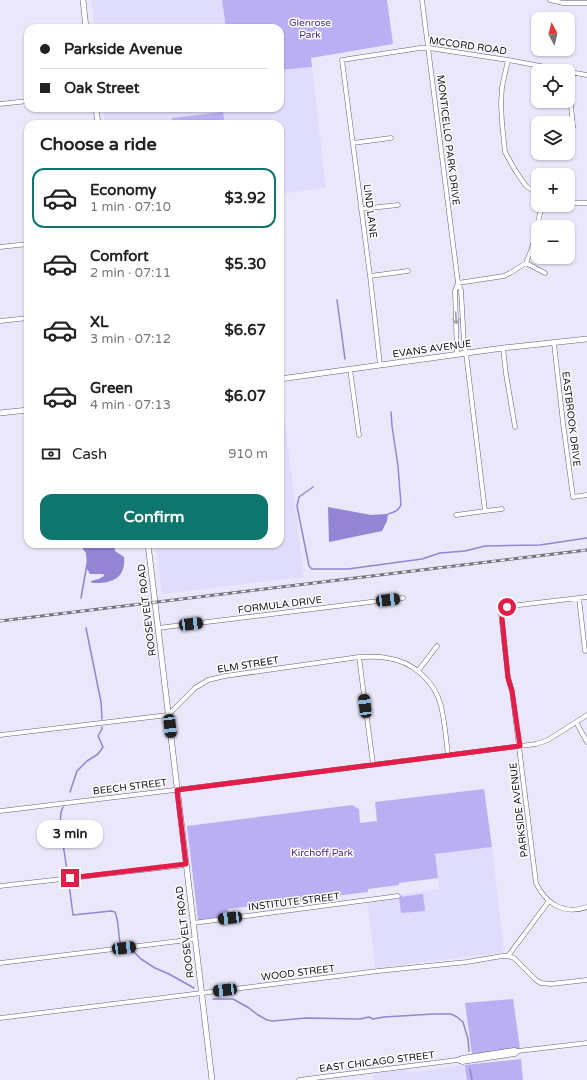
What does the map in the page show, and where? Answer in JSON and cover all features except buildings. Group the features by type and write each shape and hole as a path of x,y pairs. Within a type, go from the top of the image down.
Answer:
{"street":[{"path":"83,0 86,24"},
{"name":"MONTICELLO PARK DRIVE","path":"422,0 458,283 461,290 464,344 485,511"},
{"path":"550,0 563,3 587,3"},
{"name":"MCCORD ROAD","path":"342,60 420,48 429,48 531,64"},
{"name":"LIND LANE","path":"342,60 380,365"},
{"path":"508,60 502,87 501,103 505,152 514,170 526,186 531,189"},
{"name":"MCCORD ROAD","path":"575,72 587,75"},
{"path":"0,104 24,101"},
{"path":"353,143 391,138"},
{"path":"575,204 587,202"},
{"path":"361,209 398,205"},
{"path":"458,283 504,276 526,263 532,248 540,212"},
{"path":"0,247 24,244"},
{"path":"526,263 545,273"},
{"path":"370,276 408,271"},
{"name":"MONTICELLO PARK DRIVE","path":"458,283 454,291 458,354"},
{"path":"0,321 24,318"},
{"name":"EVANS AVENUE","path":"284,378 503,348 587,339"},
{"name":"EASTBROOK DRIVE","path":"554,343 573,497 587,495"},
{"path":"503,348 515,427"},
{"path":"350,369 359,435"},
{"path":"0,413 24,410"},
{"path":"456,515 502,508"},
{"name":"ROOSEVELT ROAD","path":"148,548 212,1080"},
{"path":"585,651 579,598 587,597"},
{"name":"FORMULA DRIVE","path":"158,628 403,598"},
{"name":"PARKSIDE AVENUE","path":"549,901 539,888 535,877 520,746 512,691 508,678 502,618 504,609 510,606 579,598"},
{"path":"418,670 437,646"},
{"path":"359,657 373,764"},
{"name":"ELM STREET","path":"168,715 195,688 208,680 225,676 359,657 394,659 418,670 432,686 442,711 448,755"},
{"path":"0,734 168,715"},
{"name":"BEECH STREET","path":"0,811 536,744 548,740 587,715"},
{"path":"576,722 587,742"},
{"path":"0,886 186,864"},
{"name":"INSTITUTE STREET","path":"193,922 398,896"},
{"path":"587,907 568,909 556,906 549,901 508,956 514,958 541,983 551,984 587,980"},
{"path":"0,963 195,939"},
{"name":"WOOD STREET","path":"0,1018 508,956"},
{"name":"EAST CHICAGO STREET","path":"299,1080 457,1060 514,1050 518,1051 587,1043"}],"shaded area":[{"path":"91,0 222,0 225,24 94,24"},
{"path":"312,67 326,188 284,193 284,120 104,120 104,112 284,112 284,70"},
{"path":"284,414 304,577 162,594 156,548 284,548"},
{"path":"328,507 371,515 388,514 387,521 382,531 329,542"},
{"path":"82,548 115,548 115,551 124,557 123,570 116,579 92,583 91,581 99,579 104,575 90,574 87,569 86,553"},
{"path":"492,847 504,950 499,953 375,968 367,899 439,889 435,854"},
{"path":"465,1065 467,1080 373,1080 373,1074 408,1069 409,1073"}],"green space":[{"name":"Glenrose Park","path":"222,0 387,0 393,44 311,58 312,67 284,70 284,24 225,24"},
{"path":"223,112 224,120 172,120 172,118"},
{"name":"Kirchoff Park","path":"484,789 492,847 435,854 438,878 368,889 368,892 228,909 228,916 198,920 187,826 352,805 359,809 360,823 377,821 375,802"},
{"path":"423,894 425,911 401,913 399,897"},
{"path":"513,999 520,1048 472,1054 465,1003"},
{"path":"521,1059 523,1080 467,1080 465,1065"}],"waterway":[{"path":"337,300 345,359"},
{"path":"388,514 397,510 401,505 391,412"},
{"path":"313,487 299,497 297,506 309,566 312,569 348,569 422,559 440,553 465,551 485,546 540,545 587,538"},
{"path":"81,598 87,564"},
{"path":"86,628 101,702 102,719"},
{"path":"70,792 77,771 87,761 98,754 103,747 98,736 102,727"},
{"path":"63,807 60,825 67,870"},
{"path":"69,884 73,915 111,911 115,912 120,942 123,944"},
{"path":"132,950 141,959 155,968 194,988"},
{"path":"213,999 233,999 267,1020 273,1021 306,1018 360,1019 369,1017 373,1019 384,1017 451,1014 463,1022 468,1039 469,1051"},
{"path":"470,1069 472,1080"}],"railway":[{"path":"0,621 587,550"}],"route":[{"path":"70,878 186,864 177,790 378,763 520,746 512,691 508,678 502,618 503,611 507,607"}]}
